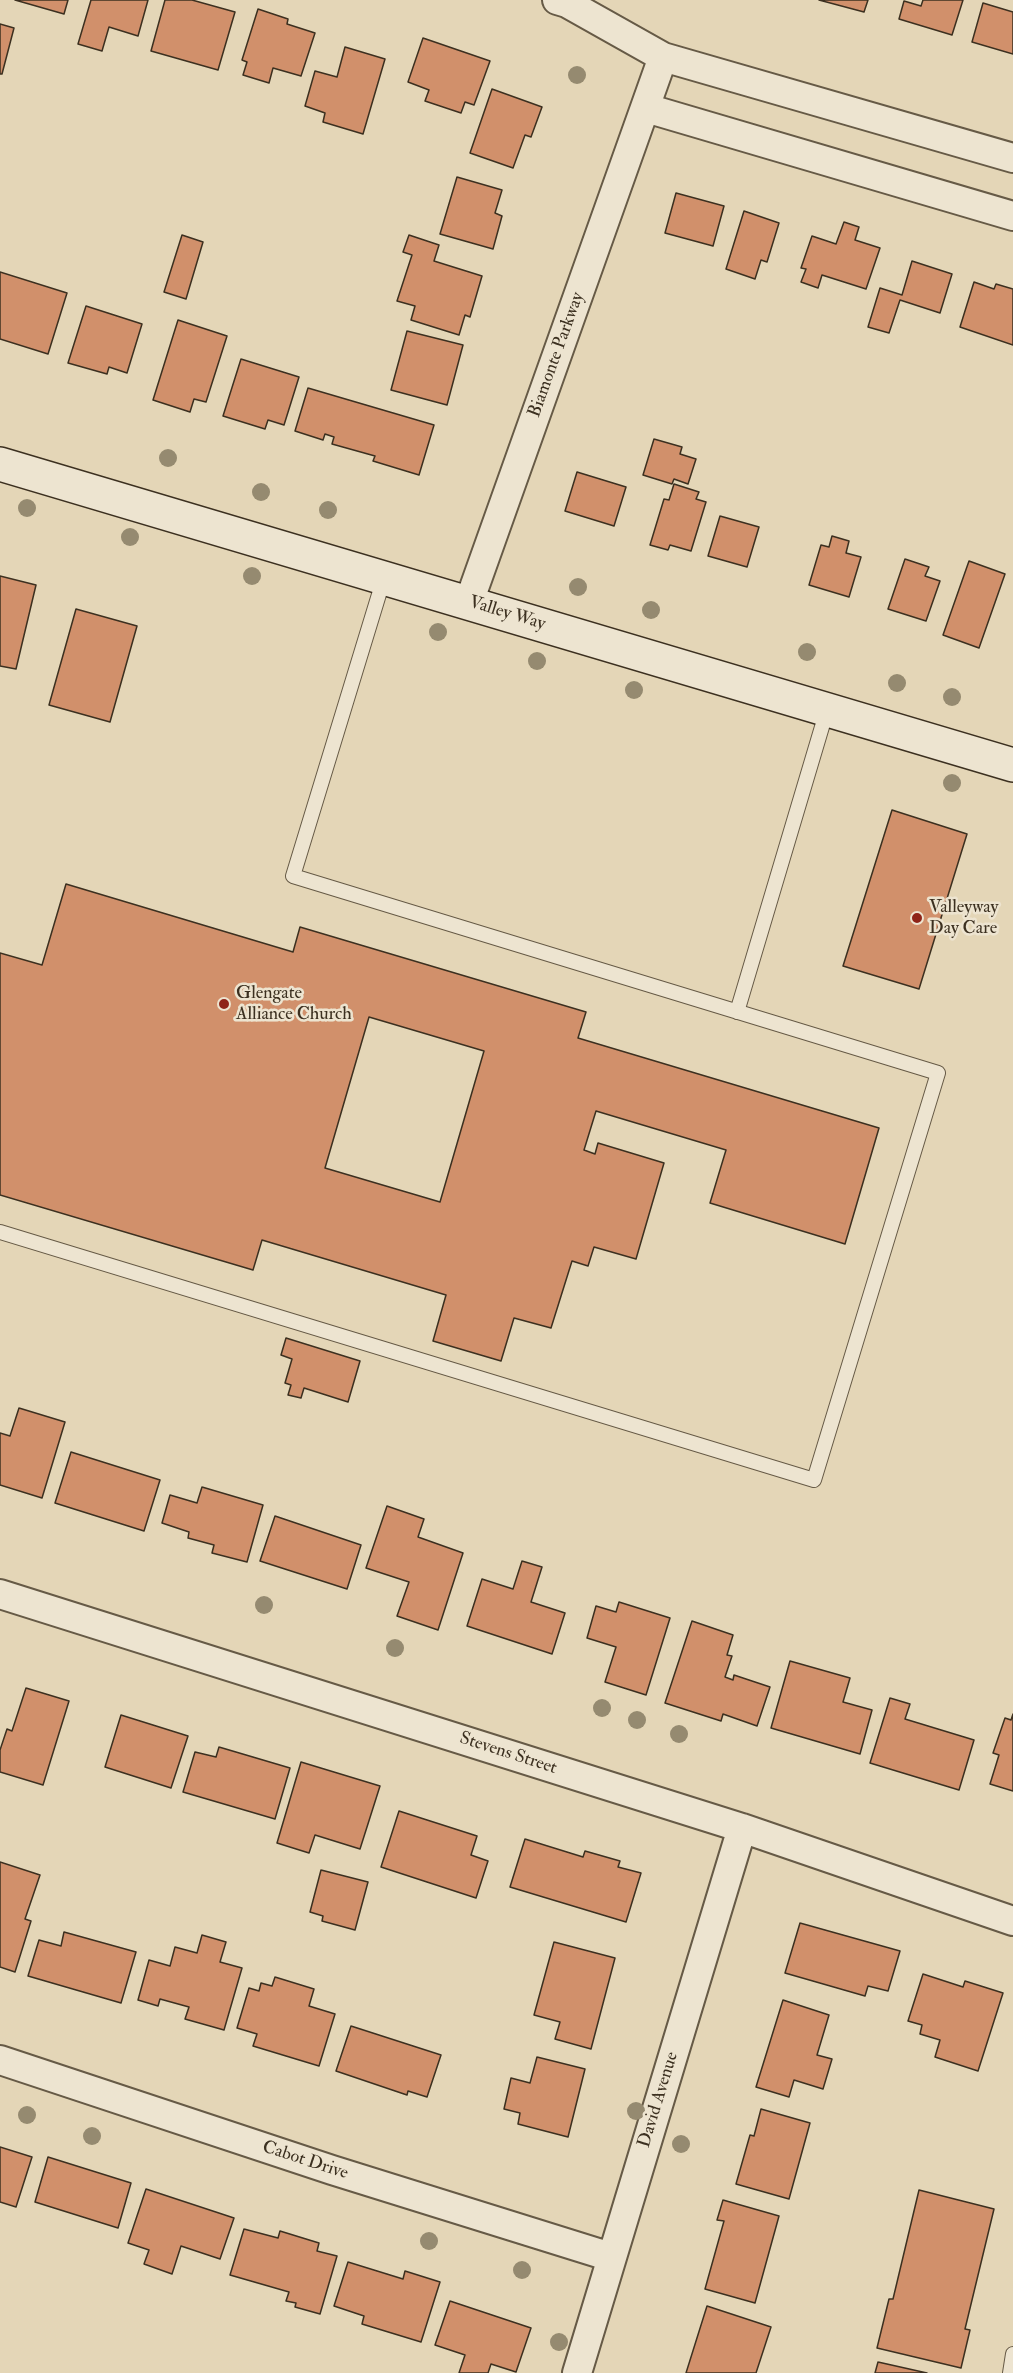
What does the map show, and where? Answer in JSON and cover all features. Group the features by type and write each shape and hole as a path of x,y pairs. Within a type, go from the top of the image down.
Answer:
{"street":[{"path":"557,0 567,3 663,57 1013,158"},
{"name":"Biamonte Parkway","path":"469,602 663,57"},
{"path":"646,108 1013,216"},
{"name":"Valley Way","path":"0,464 1013,765"},
{"name":"Stevens Street","path":"0,1594 742,1828 1013,1921"},
{"name":"David Avenue","path":"577,2373 742,1828"},
{"name":"Cabot Drive","path":"0,2060 332,2170 611,2257"}],"lane":[{"path":"0,1232 814,1480 938,1073 293,876 384,578"},
{"path":"737,1012 827,710"},
{"path":"1010,2373 1013,2354"}],"building":[{"path":"15,0 68,0 64,14"},
{"path":"91,0 148,0 138,36 109,27 102,51 78,44"},
{"path":"165,0 192,0 235,12 218,70 151,51"},
{"path":"819,0 868,0 864,12"},
{"path":"923,0 963,0 952,35 899,19 904,1 921,6"},
{"path":"983,3 1013,12 1013,54 972,42"},
{"path":"258,9 288,19 287,24 315,33 301,76 273,68 269,83 243,75 247,62 242,60"},
{"path":"0,24 14,28 2,74 0,74"},
{"path":"423,38 490,61 474,105 465,102 461,113 425,101 429,90 408,82"},
{"path":"345,47 385,59 363,134 323,122 325,113 305,106 315,71 337,77"},
{"path":"492,89 542,107 531,137 525,135 513,168 470,153"},
{"path":"457,177 502,190 495,213 502,216 493,249 440,234"},
{"path":"676,193 724,206 713,246 665,233"},
{"path":"744,211 779,223 767,262 761,260 755,279 726,269"},
{"path":"844,222 859,227 855,240 880,248 866,289 822,275 818,288 801,282 806,269 801,268 812,236 836,244"},
{"path":"182,235 203,242 186,299 164,292"},
{"path":"409,235 439,245 434,261 482,276 470,317 465,315 459,335 411,320 415,306 397,301 412,255 403,252"},
{"path":"912,261 952,274 940,313 900,300 889,333 868,327 880,288 902,295"},
{"path":"0,272 67,293 48,354 0,339"},
{"path":"974,282 994,289 996,284 1013,289 1013,345 960,327"},
{"path":"86,306 142,324 127,373 109,367 107,374 68,363"},
{"path":"178,320 227,336 206,402 194,399 190,412 153,400"},
{"path":"407,331 463,345 447,405 391,390"},
{"path":"241,359 299,377 284,425 268,420 265,429 223,416"},
{"path":"308,388 434,425 419,475 373,461 375,456 332,444 334,437 325,434 323,440 295,431"},
{"path":"654,439 682,447 680,454 696,459 688,484 674,479 672,484 643,475"},
{"path":"577,472 626,487 614,526 565,511"},
{"path":"674,484 699,492 696,499 706,502 691,551 670,545 668,550 650,545 664,499 669,500"},
{"path":"720,516 759,527 747,567 708,556"},
{"path":"832,536 849,541 846,553 861,557 849,597 809,585 821,545 829,547"},
{"path":"905,559 929,567 925,576 940,581 926,621 888,609"},
{"path":"969,561 1005,574 979,648 943,635"},
{"path":"0,576 36,585 16,669 0,666"},
{"path":"76,609 137,626 110,722 49,705"},
{"path":"892,810 967,834 919,989 843,966"},
{"path":"66,884 293,952 300,927 586,1012 578,1038 879,1128 845,1244 710,1203 726,1150 596,1111 584,1150 595,1154 598,1143 664,1163 636,1259 594,1247 588,1266 572,1261 551,1328 514,1318 501,1361 433,1341 446,1295 262,1240 253,1270 0,1195 0,953 42,965","holes":["369,1017 484,1051 440,1202 325,1168"]},
{"path":"286,1338 360,1361 348,1402 304,1388 301,1398 288,1395 291,1385 285,1383 292,1359 281,1355"},
{"path":"19,1408 65,1422 42,1498 0,1485 0,1433 10,1436"},
{"path":"71,1452 160,1480 144,1531 55,1503"},
{"path":"202,1487 263,1505 247,1562 212,1553 214,1545 188,1538 189,1532 162,1523 170,1495 197,1503"},
{"path":"387,1506 424,1519 418,1537 463,1553 438,1630 397,1616 409,1582 366,1568"},
{"path":"275,1516 361,1545 347,1589 260,1561"},
{"path":"522,1561 542,1567 531,1602 565,1613 552,1654 467,1626 482,1579 513,1589"},
{"path":"619,1602 670,1618 646,1695 605,1682 616,1647 587,1638 596,1606 616,1612"},
{"path":"692,1621 733,1635 727,1655 732,1656 725,1677 733,1680 734,1675 770,1687 757,1726 723,1714 721,1721 665,1703"},
{"path":"790,1661 850,1678 843,1702 872,1710 860,1754 771,1728"},
{"path":"26,1688 69,1701 43,1785 0,1772 0,1750 7,1729 12,1731"},
{"path":"890,1698 910,1704 905,1719 974,1740 959,1790 870,1763"},
{"path":"1013,1714 1013,1791 990,1784 999,1755 993,1753 1005,1718 1011,1720"},
{"path":"121,1715 188,1736 171,1788 105,1767"},
{"path":"219,1747 290,1768 275,1819 183,1792 195,1752 216,1757"},
{"path":"301,1762 380,1786 360,1849 315,1835 309,1853 277,1843"},
{"path":"399,1811 477,1836 471,1855 488,1861 476,1898 381,1867"},
{"path":"525,1839 583,1857 585,1851 620,1861 618,1867 641,1873 626,1922 510,1887"},
{"path":"0,1862 40,1875 25,1919 31,1921 15,1972 0,1967"},
{"path":"321,1870 368,1882 355,1930 322,1921 323,1916 310,1912"},
{"path":"800,1923 900,1951 888,1991 868,1986 865,1996 785,1973"},
{"path":"64,1932 136,1952 121,2003 28,1976 39,1940 61,1946"},
{"path":"202,1935 226,1942 220,1962 242,1968 224,2030 185,2019 189,2007 160,1999 158,2006 138,2000 149,1960 170,1966 175,1947 197,1953"},
{"path":"554,1942 615,1958 591,2049 555,2039 560,2022 534,2015"},
{"path":"923,1974 963,1987 965,1981 1003,1993 978,2071 935,2057 940,2040 920,2034 922,2025 908,2021"},
{"path":"275,1977 314,1989 309,2006 335,2014 319,2066 253,2046 257,2034 237,2028 249,1988 259,1991 261,1983 272,1986"},
{"path":"783,2000 829,2015 817,2055 832,2059 823,2089 794,2080 789,2097 756,2087"},
{"path":"351,2026 441,2055 427,2097 408,2091 407,2095 336,2071"},
{"path":"537,2057 585,2069 568,2137 518,2124 520,2113 504,2109 511,2078 530,2083"},
{"path":"761,2109 810,2123 789,2199 736,2184 750,2135 754,2136"},
{"path":"0,2147 32,2157 16,2207 0,2202"},
{"path":"48,2157 131,2183 118,2228 35,2202"},
{"path":"146,2189 234,2218 220,2259 181,2246 172,2274 144,2264 149,2250 128,2243"},
{"path":"919,2190 994,2209 965,2329 970,2330 961,2368 877,2348 889,2299 893,2299"},
{"path":"723,2200 779,2216 755,2303 705,2289 724,2221 717,2220"},
{"path":"244,2229 278,2238 280,2231 319,2243 317,2251 337,2256 320,2314 295,2307 296,2303 286,2301 289,2292 230,2275"},
{"path":"348,2262 403,2279 405,2271 440,2282 421,2342 362,2324 364,2316 334,2306"},
{"path":"450,2301 531,2328 516,2372 491,2364 488,2373 459,2373 465,2355 435,2345"},
{"path":"707,2306 771,2327 756,2373 686,2373"},
{"path":"878,2362 927,2373 875,2373"}],"place":[{"name":"Valleyway Day Care","path":"917,918"},
{"name":"Glengate Alliance Church","path":"224,1004"}]}
